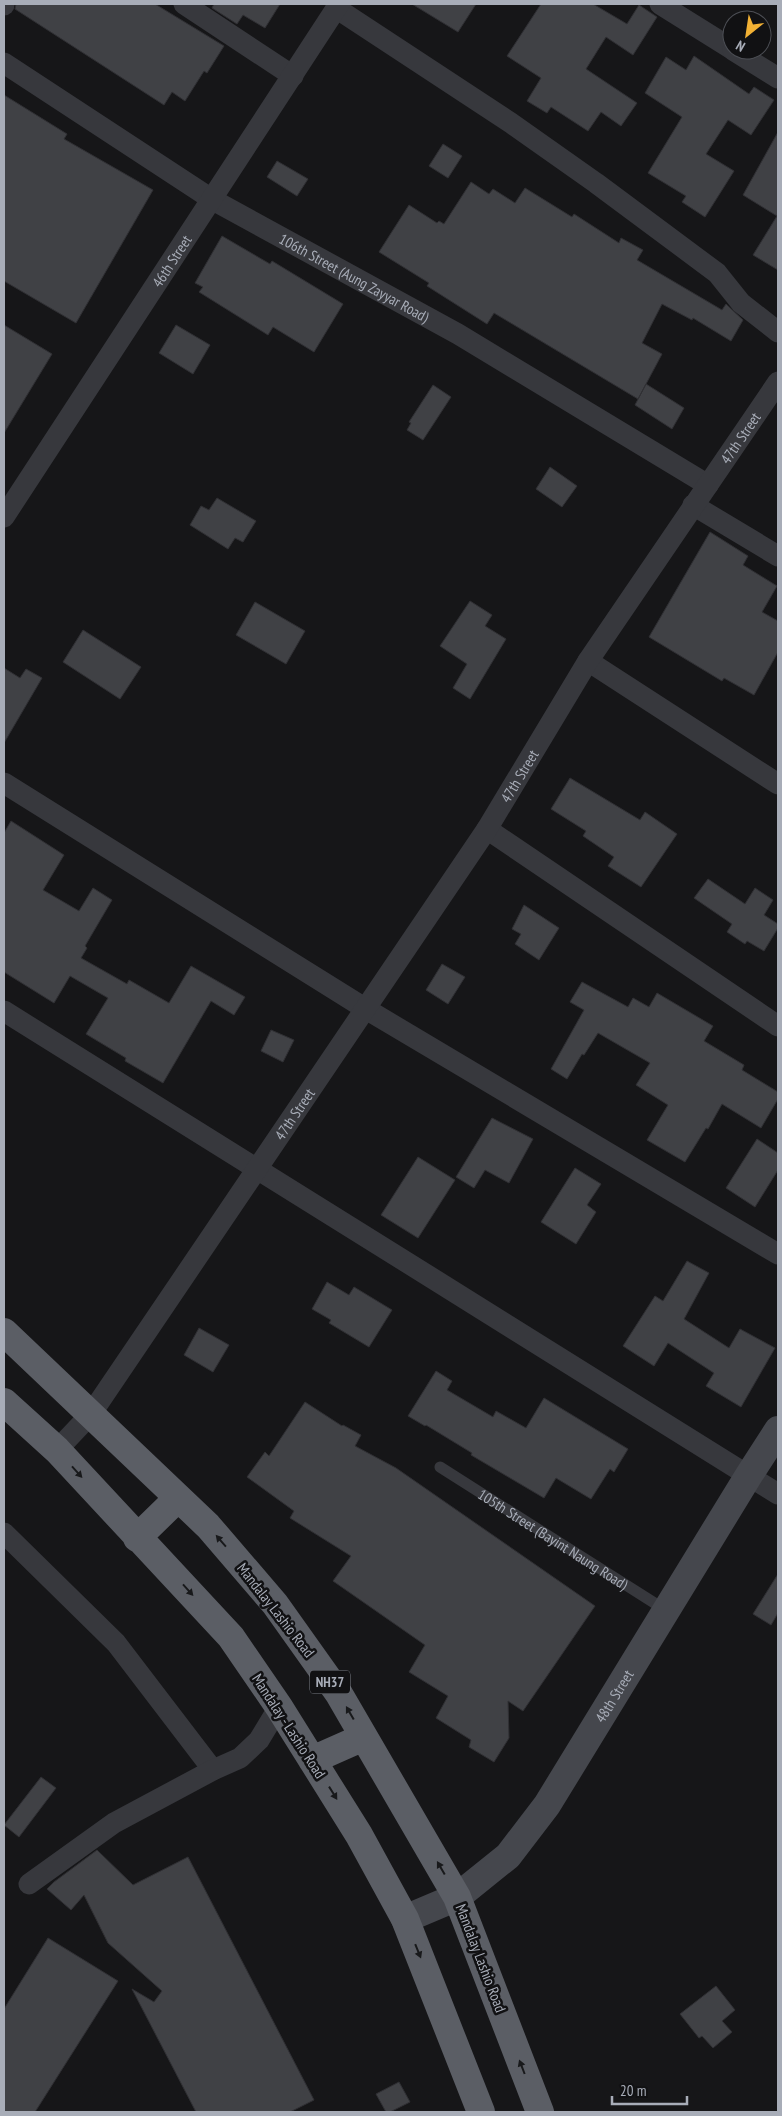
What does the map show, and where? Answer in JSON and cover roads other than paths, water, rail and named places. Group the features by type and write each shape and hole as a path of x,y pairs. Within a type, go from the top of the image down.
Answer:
{"highway":[{"name":"Mandalay Lashio Road","path":"4,1332 208,1526 275,1604 339,1694 457,1897 540,2112"},
{"name":"Mandalay - Lashio Road","path":"4,1402 57,1450 231,1637 279,1707 359,1835 405,1919 481,2112"},
{"path":"137,1538 178,1498"},
{"path":"312,1760 364,1737"}],"main road":[{"name":"48th Street","path":"405,1919 457,1897 508,1856 547,1805 778,1430"}],"street":[{"path":"184,4 293,76"},
{"path":"660,4 722,43"},
{"path":"337,6 596,182 717,273 741,302 778,332"},
{"name":"46th Street","path":"4,517 213,200 337,6"},
{"path":"749,60 778,78"},
{"name":"106th Street (Aung Zayyar Road)","path":"4,63 213,200 458,334 708,485"},
{"name":"47th Street","path":"57,1450 91,1414 256,1168 366,1009 487,828 588,661 778,382"},
{"path":"693,505 778,556"},
{"path":"588,661 778,784"},
{"path":"4,783 366,1009 778,1254"},
{"path":"487,828 778,1026"},
{"path":"4,1011 778,1494"},
{"path":"4,1533 116,1642 213,1770"},
{"path":"30,1884 114,1823 213,1770 240,1758 260,1740 279,1707"}],"lane":[{"name":"105th Street (Bayint Naung Road)","path":"440,1467 667,1611"}]}
